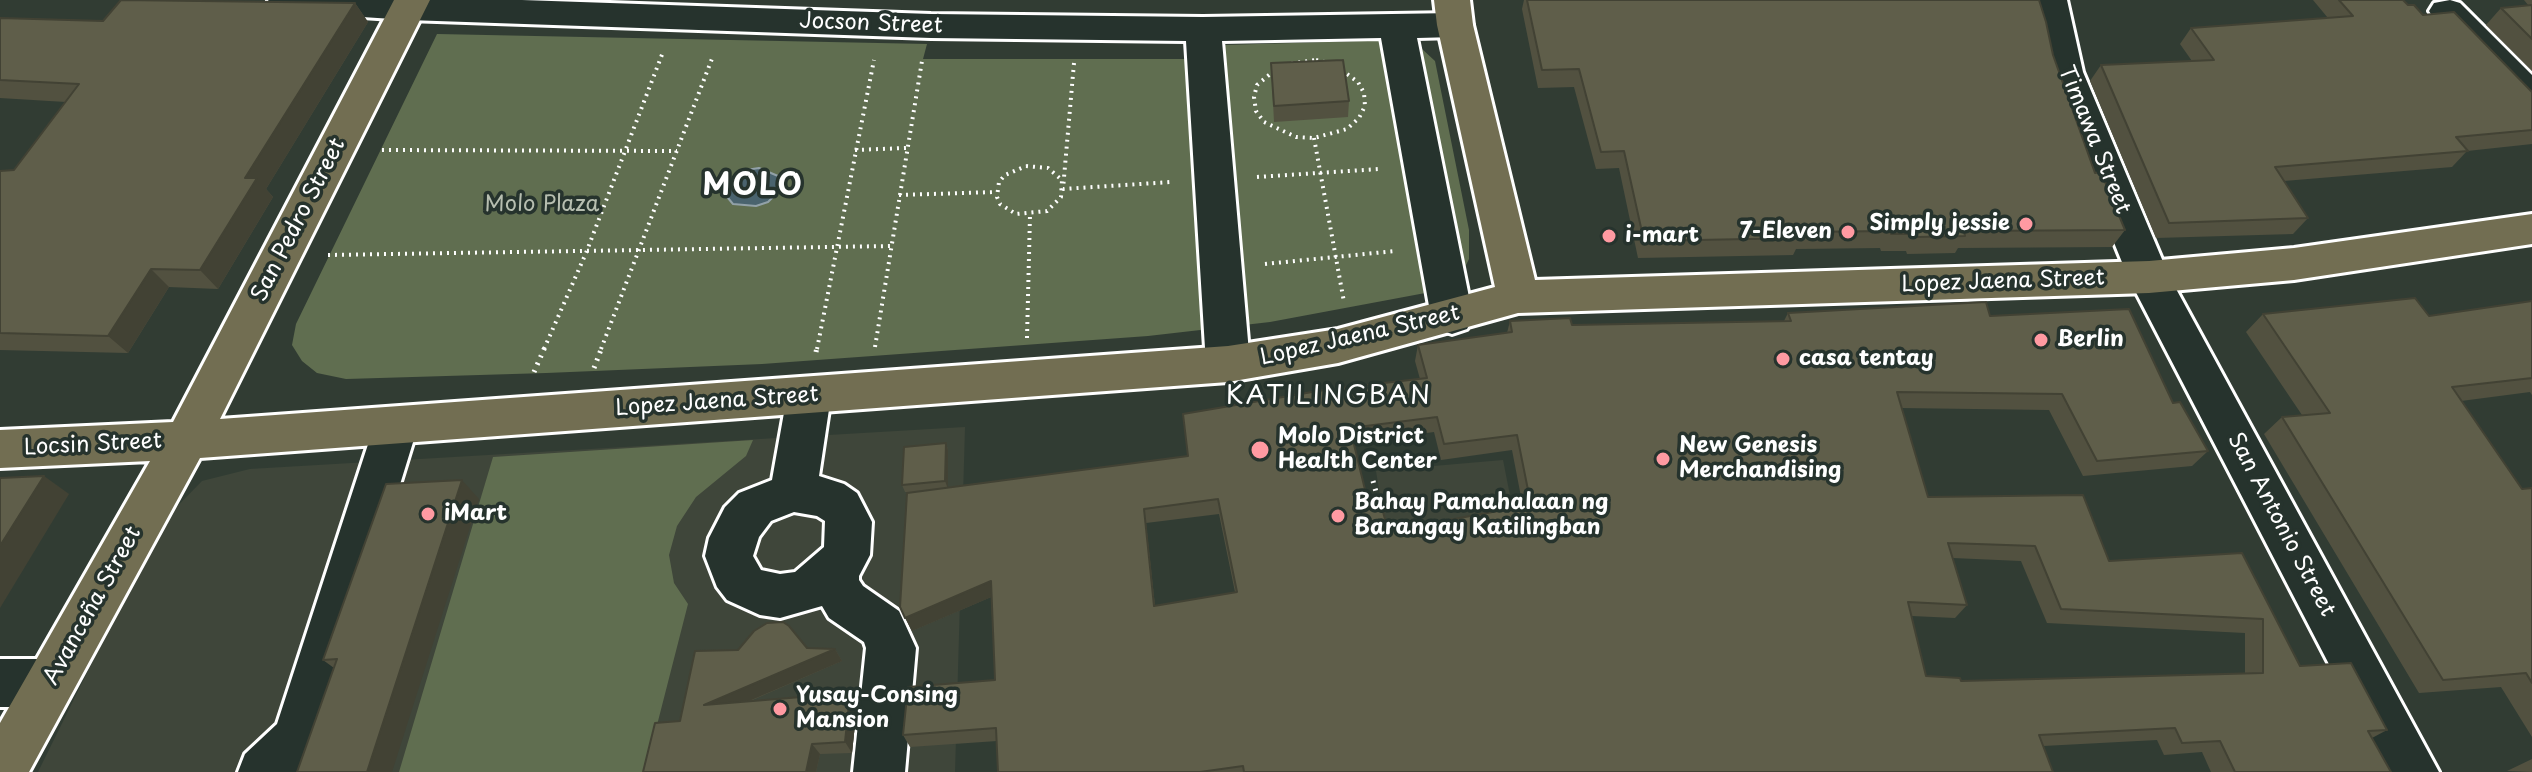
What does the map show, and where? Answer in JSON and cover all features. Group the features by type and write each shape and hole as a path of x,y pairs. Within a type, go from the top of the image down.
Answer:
{"main road":[{"name":"San Pedro Street","path":"186,440 410,4"},
{"path":"1454,13 1518,297"},
{"name":"Lopez Jaena Street","path":"186,440 1228,364 1338,346 1518,297 2149,277 2294,264 2532,229"},
{"name":"Locsin Street","path":"0,449 186,440"},
{"name":"Avanceña Street","path":"1,772 186,440"}],"street":[{"name":"Jocson Street","path":"286,0 677,17 907,19 1203,29 1397,26 1454,13"},
{"name":"Timawa Street","path":"2049,0 2064,72 2149,277"},
{"path":"2447,11 2532,98"},
{"path":"1397,26 1452,317"},
{"path":"1203,29 1228,364"},
{"name":"San Antonio Street","path":"2149,277 2413,772"},
{"path":"793,492 809,396"},
{"path":"264,772 298,739 396,426"},
{"path":"793,492 828,498 841,507 849,522 846,555 834,571 809,589 780,596 760,593 744,585 734,572 729,556 733,538 755,507 793,492"},
{"path":"834,571 836,586 846,602 882,627 891,648 879,772"},
{"path":"0,683 49,683"}],"path":[{"path":"516,416 586,253 623,150 677,17"},
{"path":"869,392 907,148 907,19"},
{"path":"809,396 855,150 907,19"},
{"path":"578,410 713,54"},
{"path":"1063,189 1062,180 1048,168 1026,166 1005,175 996,192 1000,204 1007,210 1030,215 1047,211 1055,205 1063,189 1074,60"},
{"path":"1316,60 1333,64 1348,72 1364,93 1365,106 1359,118 1347,129 1314,138 1296,137 1278,131 1264,122 1256,111 1254,97 1257,85 1281,65 1316,60"},
{"path":"1314,138 1345,308"},
{"path":"855,150 907,148"},
{"path":"335,149 677,151"},
{"path":"899,195 996,192"},
{"path":"1026,381 1030,215"},
{"path":"282,256 891,246"},
{"path":"1262,264 1440,247"},
{"path":"1373,481 1380,508"}],"shaded area":[{"path":"965,427 955,772 38,772 161,523 202,481 250,469"},
{"path":"1503,460 1514,516 1386,531 1376,471"}],"green space":[{"name":"Molo Plaza","path":"437,34 927,44 923,59 1190,59 1190,46 1394,40 1422,49 1435,61 1469,230 1469,259 1463,271 1436,291 1270,322 1148,336 762,364 346,379 317,373 302,361 292,345 296,324"},
{"path":"753,440 746,456 696,497 677,526 669,555 674,583 688,604 645,772 399,772 493,457"}],"water":[{"path":"759,168 778,176 781,184 777,193 768,202 756,206 733,204 728,198 728,183 746,170"}],"building":[{"path":"121,0 355,3 245,178 257,178 200,270 151,269 108,336 0,333 0,171 14,170 79,84 0,80 0,18 103,21"},
{"path":"1527,0 2039,0 2053,55 2095,173 2101,172 2125,230 1964,231 1965,236 1917,237 1916,234 1891,234 1890,231 1800,232 1802,238 1644,241 1624,151 1601,152 1579,69 1542,70"},
{"path":"2339,0 2403,0 2408,5 2414,5 2423,15 2454,12 2532,92 2532,130 2456,137 2468,151 2275,167 2308,218 2169,223 2101,65 2214,60 2191,28 2353,16"},
{"path":"2532,5 2532,39 2501,8"},
{"path":"1343,60 1349,101 1274,106 1271,63"},
{"path":"2415,298 2429,316 2532,301 2532,378 2452,387 2522,489 2532,488 2532,683 2526,673 2443,680 2282,417 2330,413 2263,314"},
{"path":"1986,302 1990,316 2129,309 2173,403 2180,402 2208,451 2097,461 2062,394 1897,392 1928,497 2083,495 2109,561 2242,553 2300,666 2351,663 2387,730 2368,731 2391,772 2235,772 2220,741 2182,743 2175,728 2039,735 2053,772 1244,772 1243,766 1200,772 998,772 996,728 903,735 908,687 995,680 991,581 905,618 900,607 907,493 1188,456 1183,414 1324,390 1427,378 1418,345 1512,332 1510,321 1570,318 1572,325 1791,321 1788,313","holes":["1437,417 1444,444 1517,435 1531,505 1388,531 1380,500 1368,502 1350,428","1218,499 1237,592 1154,606 1144,509","1948,543 2035,546 2061,609 2263,619 2263,673 1961,681 1960,678 1926,676 1908,602 1967,605"]},
{"path":"946,443 945,481 902,485 904,447"},
{"path":"44,476 0,546 0,478"},
{"path":"462,480 367,772 297,772 337,659 323,660 386,484"},
{"name":"Yusay-Consing Mansion","path":"783,622 807,648 835,649 704,705 850,693 845,742 812,744 806,772 643,772 655,723 680,721 695,651 738,650 754,631 767,623"}],"place":[{"name":"Simply jessie","path":"2026,224"},
{"name":"7-Eleven","path":"1848,232"},
{"name":"i-mart","path":"1609,236"},
{"name":"Berlin","path":"2041,340"},
{"name":"casa tentay","path":"1783,359"},
{"name":"Molo District Health Center","path":"1260,450"},
{"name":"New Genesis Merchandising","path":"1663,459"},
{"name":"iMart","path":"428,514"},
{"name":"Bahay Pamahalaan ng Barangay Katilingban","path":"1338,516"},
{"name":"Yusay-Consing Mansion","path":"780,709"}],"district":[{"name":"MOLO","path":"753,187"},
{"name":"KATILINGBAN","path":"1329,397"}]}
